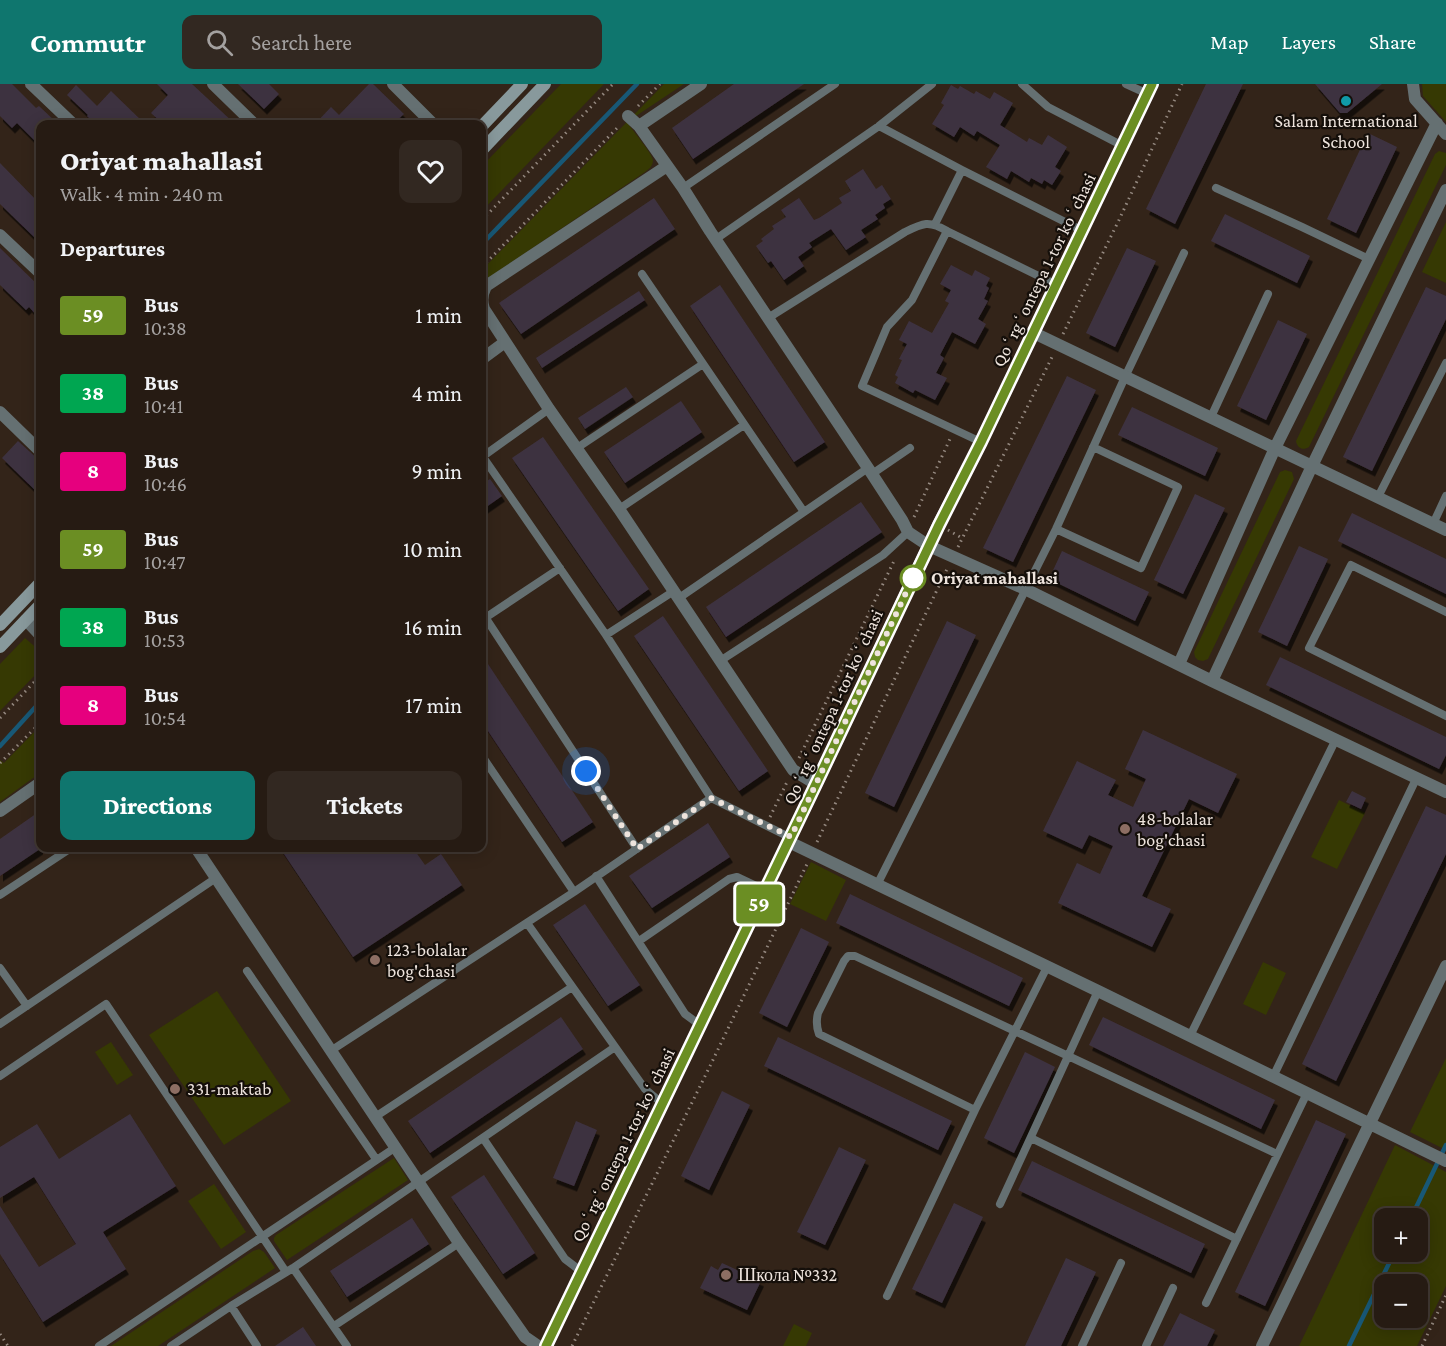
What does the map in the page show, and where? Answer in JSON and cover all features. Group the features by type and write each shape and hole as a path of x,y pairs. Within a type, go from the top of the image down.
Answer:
{"street":[{"path":"31,84 69,120"},
{"path":"213,84 250,120"},
{"path":"393,84 429,120"},
{"path":"486,122 522,84"},
{"path":"486,146 545,84"},
{"path":"639,126 700,84"},
{"path":"1413,84 1415,99 1446,134"},
{"name":"Qoʻrgʻontepa 1-tor koʻchasi","path":"546,1346 790,840 928,546 1034,333 1150,89"},
{"path":"628,116 639,126 683,188 908,532 928,546 1025,589 1446,792"},
{"path":"1179,664 1275,448 1437,123"},
{"path":"486,286 667,166"},
{"path":"1212,681 1312,466 1446,190"},
{"path":"0,235 36,269"},
{"path":"486,310 549,410 619,509 793,770 816,784"},
{"path":"1034,333 1446,530"},
{"path":"486,356 505,342"},
{"path":"0,412 36,447"},
{"path":"0,624 36,587"},
{"path":"0,647 36,609"},
{"path":"26,620 36,631"},
{"path":"0,811 36,786"},
{"path":"790,840 812,853 1446,1161"},
{"path":"199,852 459,1243 525,1337 538,1346"},
{"path":"1262,1346 1446,966"}],"lane":[{"path":"683,188 835,84"},
{"path":"716,239 879,126 932,84"},
{"path":"1022,84 1048,107 1123,146"},
{"path":"1126,84 1150,89"},
{"path":"879,126 1083,231"},
{"path":"935,224 962,170"},
{"path":"1216,188 1369,259"},
{"path":"768,318 905,232 921,225 935,224 1057,285"},
{"path":"947,231 912,300 886,327 862,386 981,442"},
{"path":"878,885 1056,528 1184,253"},
{"path":"642,274 804,512"},
{"path":"1211,417 1268,294"},
{"path":"1378,497 1446,363"},
{"path":"577,448 703,364"},
{"path":"486,454 549,410"},
{"path":"619,509 744,425"},
{"path":"1056,528 1141,568 1178,487 1093,447"},
{"path":"606,635 676,595 804,512 910,448"},
{"path":"486,463 606,635 711,798 790,840"},
{"path":"1433,524 1446,496"},
{"path":"720,661 883,555 908,532"},
{"path":"1446,612 1351,565 1309,648 1446,716"},
{"path":"486,617 560,568"},
{"path":"486,623 637,849"},
{"path":"1190,1036 1336,739"},
{"path":"486,762 574,892"},
{"path":"1273,1077 1417,777"},
{"path":"332,1050 574,892 711,798"},
{"path":"0,895 65,852"},
{"path":"596,876 685,1014 700,1025"},
{"path":"639,941 729,879 737,877 765,890"},
{"path":"0,1024 216,878"},
{"path":"527,923 645,1089 663,1104"},
{"path":"975,1110 819,1035 816,1028 818,1012 848,956 855,956 1277,1154"},
{"path":"888,1296 975,1110 1047,967"},
{"path":"0,968 27,1006"},
{"path":"247,971 376,1159"},
{"path":"375,1117 572,987"},
{"path":"1000,1204 1098,991"},
{"path":"0,1076 106,1004 263,1237 334,1326 347,1346"},
{"path":"171,1346 290,1270 615,1047"},
{"path":"1206,1303 1307,1093"},
{"path":"483,1138 565,1259 582,1272"},
{"path":"1031,1138 1237,1239"},
{"path":"99,1346 396,1147"},
{"path":"334,1326 459,1243"},
{"path":"1082,1346 1121,1263"},
{"path":"1146,1346 1173,1288"},
{"path":"231,1306 257,1346"}],"path":[{"path":"486,216 613,84"},
{"path":"486,263 660,84"},
{"path":"572,1346 706,1074 953,556 1119,220 1182,84"},
{"path":"908,532 954,430"},
{"path":"951,532 962,538"},
{"path":"770,818 898,553"},
{"path":"0,718 36,680"},
{"path":"0,763 36,727"},
{"path":"1422,1346 1446,1295"},
{"path":"0,1334 8,1346"}],"shaded area":[{"path":"561,84 604,84 486,207 486,162"},
{"path":"664,84 684,84 627,122 652,157 652,166 486,279 486,266"},
{"path":"1422,84 1446,84 1446,122 1423,96"},
{"path":"1439,151 1446,153 1446,165 1309,447 1301,448 1296,441 1435,154"},
{"path":"1446,222 1446,283 1422,272"},
{"path":"1285,470 1292,472 1294,479 1208,659 1198,660 1194,652 1280,472"},
{"path":"25,638 36,648 36,674 0,711 0,664"},
{"path":"36,730 36,776 0,802 0,760 4,763"},
{"path":"1339,800 1365,813 1337,869 1311,857"},
{"path":"811,862 846,880 826,921 790,904"},
{"path":"1263,962 1286,973 1266,1015 1243,1004"},
{"path":"217,991 291,1101 224,1145 149,1035"},
{"path":"111,1042 133,1075 117,1085 95,1052"},
{"path":"1446,1058 1446,1150 1410,1132"},
{"path":"1395,1145 1446,1172 1446,1286 1428,1323 1428,1274 1374,1274 1374,1328 1426,1328 1417,1346 1299,1346"},
{"path":"394,1158 408,1180 287,1260 274,1241 276,1235"},
{"path":"214,1184 246,1232 221,1249 188,1201"},
{"path":"259,1249 264,1252 275,1268 158,1346 111,1346 253,1251"},
{"path":"794,1324 812,1333 806,1346 783,1346"}],"building":[{"path":"0,84 12,84 36,108 39,106 54,120 36,120 36,142 17,123 12,128 0,116"},
{"path":"157,84 192,84 231,120 159,120 151,113 168,95"},
{"path":"238,84 269,84 279,94 264,109"},
{"path":"369,84 373,84 404,114 397,120 319,120 331,107 339,115"},
{"path":"734,84 804,84 693,159 672,128"},
{"path":"1206,84 1243,84 1175,224 1146,209"},
{"name":"Salam International School","path":"1315,84 1382,84 1347,113 1340,113"},
{"path":"76,85 97,106 111,91 141,120 91,120 67,95"},
{"path":"951,85 958,89 960,86 974,94 976,91 990,99 994,92 1013,103 1000,125 1027,142 1029,138 1042,145 1048,135 1067,147 1055,167 1061,171 1052,185 1044,180 1042,184 1031,178 1029,182 1011,171 1007,179 986,167 1000,145 977,131 974,136 960,127 954,137 932,124 944,105 941,103"},
{"path":"1368,133 1397,147 1356,233 1327,219"},
{"path":"0,163 36,200 36,235 34,237 0,204"},
{"path":"863,169 876,189 882,185 891,199 883,204 885,208 875,215 878,219 861,230 866,237 846,250 831,229 809,243 812,247 798,257 804,266 784,280 771,261 768,263 756,246 774,229 772,226 786,217 781,210 799,198 814,220 819,218 842,203 839,198 851,191 845,181"},
{"path":"654,198 675,229 521,334 499,303"},
{"path":"1225,214 1310,256 1297,283 1211,241"},
{"path":"0,248 36,283 36,315 29,307 26,310 0,285"},
{"path":"1127,248 1156,261 1115,347 1086,333"},
{"path":"951,265 972,276 975,270 990,278 984,299 988,301 978,319 986,324 975,344 952,332 940,355 944,358 936,373 947,378 935,400 915,390 913,393 895,383 898,377 895,375 902,360 899,359 907,344 899,340 909,321 932,333 949,303 945,301 951,290 940,284"},
{"path":"720,285 825,442 794,462 690,306"},
{"path":"1426,287 1446,296 1446,319 1372,471 1343,457"},
{"path":"639,291 645,300 542,368 536,358"},
{"path":"1278,320 1307,334 1266,420 1237,406"},
{"path":"1067,376 1096,390 1013,562 983,548"},
{"path":"626,387 633,397 585,429 578,418"},
{"path":"681,401 702,432 625,483 604,452"},
{"path":"1132,407 1218,448 1205,476 1118,435"},
{"path":"543,437 649,589 618,611 512,458"},
{"path":"18,441 36,457 36,491 2,458"},
{"path":"490,479 502,496 486,507 486,482"},
{"path":"1195,494 1225,508 1183,594 1154,580"},
{"path":"861,502 882,532 726,637 706,607"},
{"path":"1352,513 1446,559 1446,594 1338,541"},
{"path":"1299,546 1328,559 1287,646 1258,632"},
{"path":"1062,551 1149,592 1135,621 1049,579"},
{"path":"663,616 768,771 739,791 634,636"},
{"path":"947,621 976,635 894,807 865,793"},
{"path":"1280,657 1446,737 1446,755 1439,769 1266,685"},
{"path":"486,661 593,822 562,842 486,728"},
{"path":"1143,730 1237,774 1218,813 1189,799 1142,896 1171,909 1152,947 1058,903 1077,863 1100,874 1113,846 1089,835 1082,849 1043,831 1077,761 1116,780 1108,795 1133,807 1146,779 1125,769"},
{"path":"1352,791 1366,798 1361,809 1346,802"},
{"path":"1426,806 1446,815 1446,854 1336,1081 1302,1064"},
{"path":"36,814 36,852 0,876 0,839"},
{"path":"708,823 730,857 652,908 629,876"},
{"path":"283,852 416,852 425,865 441,854 462,885 353,957"},
{"path":"850,894 1023,978 1009,1006 836,923"},
{"path":"585,904 640,985 608,1006 553,925"},
{"path":"801,928 829,942 787,1027 759,1013"},
{"path":"561,1017 583,1049 430,1153 408,1121"},
{"path":"1103,1017 1275,1100 1261,1129 1089,1045"},
{"path":"778,1037 952,1121 938,1150 764,1066"},
{"path":"1025,1052 1055,1067 1014,1153 984,1138"},
{"path":"722,1091 750,1105 709,1190 681,1176"},
{"path":"130,1114 176,1186 103,1232 126,1269 43,1322 0,1254 0,1206 39,1267 76,1244 34,1177 0,1198 0,1147 37,1124 59,1159"},
{"path":"1316,1120 1346,1134 1265,1306 1235,1292"},
{"path":"576,1121 597,1130 574,1186 553,1178"},
{"path":"839,1147 866,1160 825,1245 797,1232"},
{"path":"1032,1161 1205,1244 1191,1273 1018,1190"},
{"path":"484,1175 535,1253 503,1274 451,1197"},
{"path":"954,1203 983,1217 942,1303 912,1289"},
{"path":"412,1218 429,1244 347,1297 330,1271"},
{"path":"1066,1258 1096,1272 1061,1346 1025,1346"},
{"path":"722,1263 761,1281 747,1310 700,1288 711,1266 718,1270"},
{"path":"1180,1313 1215,1330 1207,1346 1163,1346"},
{"path":"303,1327 316,1346 275,1346"}],"waterway":[{"path":"486,240 637,84"},
{"path":"0,746 36,706"},
{"path":"1416,1208 1446,1145"},
{"path":"1349,1346 1390,1262"}],"bus line":[{"name":"59","path":"546,1346 1152,84"}],"place":[{"name":"Salam International School","path":"1346,101"},
{"name":"Oriyat mahallasi","path":"913,578"},
{"name":"48-bolalar bog'chasi","path":"1125,829"},
{"name":"123-bolalar bog'chasi","path":"375,960"},
{"name":"331-maktab","path":"175,1089"},
{"name":"Школа №332","path":"726,1275"}],"route":[{"path":"586,771 637,849 711,798 791,837 913,578"}]}
